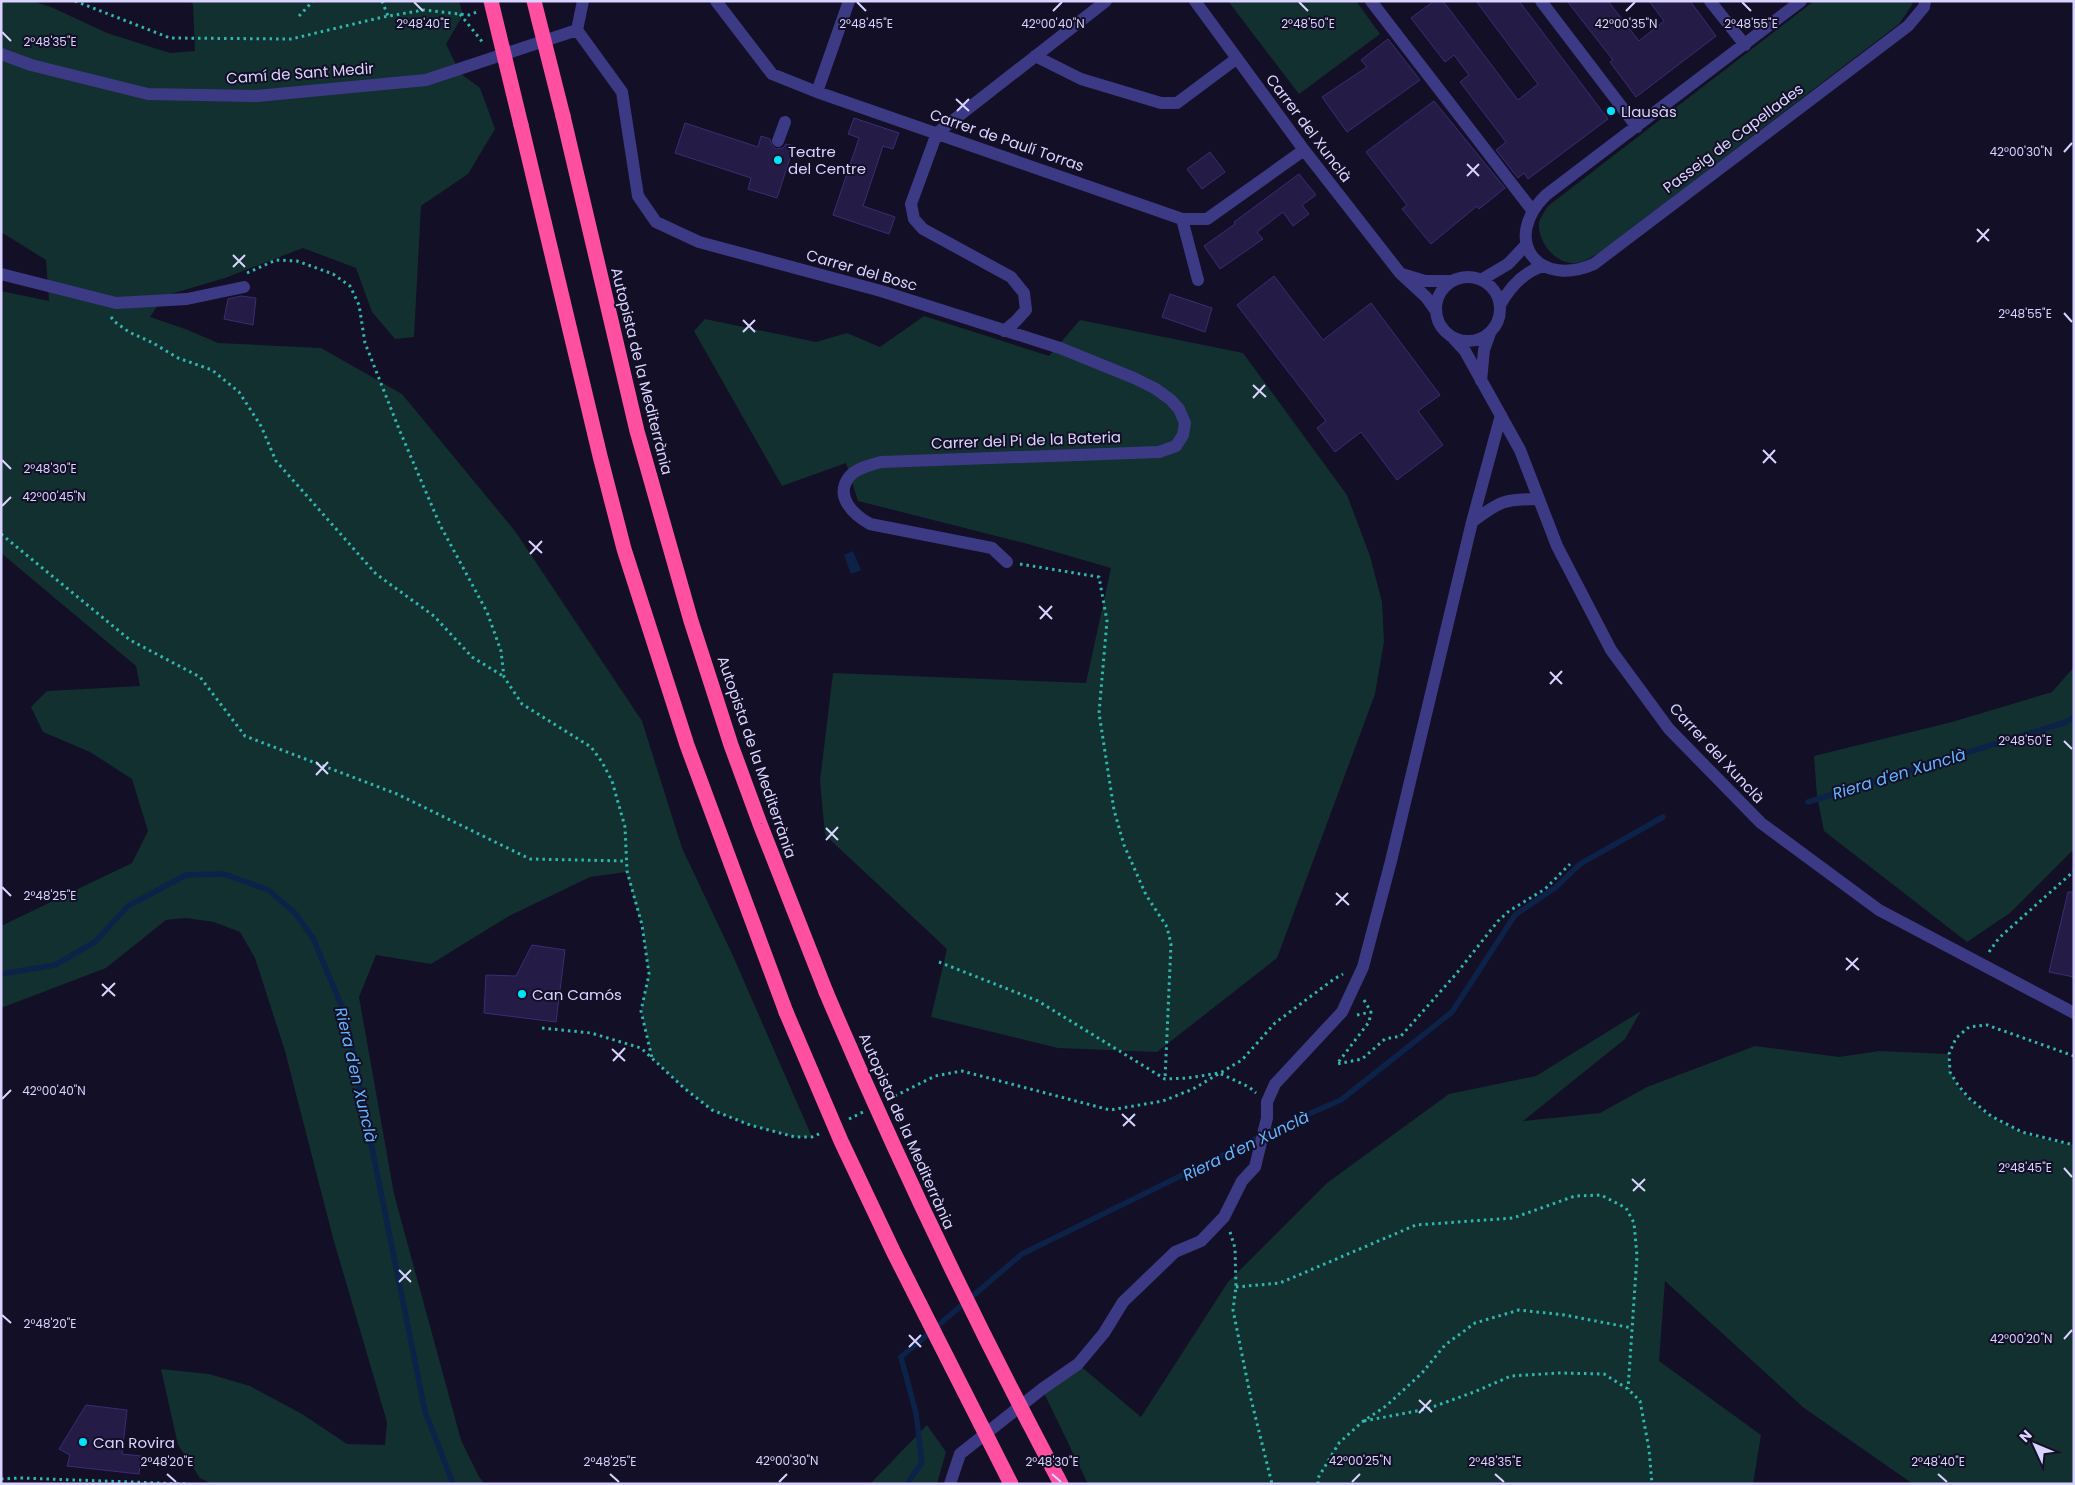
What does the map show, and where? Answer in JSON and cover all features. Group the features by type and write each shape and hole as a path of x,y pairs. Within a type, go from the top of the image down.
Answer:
{"highway":[{"name":"Autopista de la Mediterrània","path":"534,1 637,431 691,622 731,745 826,992 870,1096 924,1213 1061,1484"},
{"path":"488,5 521,125 624,549 687,745 786,1012 841,1141 886,1236 1011,1484"}],"street":[{"path":"577,30 583,1"},
{"name":"Carrer de Paulí Torras","path":"716,1 772,74 817,92 1182,218 1207,219 1304,150"},
{"path":"817,92 849,1"},
{"path":"1004,331 1026,310 1024,292 1010,277 923,229 914,219 911,204 937,133 1106,1"},
{"name":"Carrer del Xunclà","path":"1195,1 1304,150 1400,273 1426,297 1436,311"},
{"path":"1371,1 1532,210"},
{"path":"1541,1 1637,127"},
{"path":"1710,1 1745,45"},
{"path":"1543,266 1535,259 1526,245 1526,227 1532,210 1546,195 1801,1"},
{"name":"Passeig de Capellades","path":"1543,266 1568,271 1594,264 1908,26 1924,7 1925,1"},
{"name":"Camí de Sant Medir","path":"1,54 30,64 148,94 257,96 426,80 577,30"},
{"name":"Carrer del Bosc","path":"577,30 622,92 638,196 656,222 699,242 881,291 1004,331"},
{"path":"1035,56 1081,79 1161,103 1177,103 1236,59"},
{"path":"778,141 785,122"},
{"path":"1182,218 1198,280"},
{"path":"1482,280 1508,264 1526,245"},
{"path":"1481,381 1484,350 1490,333 1497,322 1500,305 1509,289 1534,269 1543,266"},
{"path":"1400,273 1425,281 1453,281 1467,277 1482,280 1497,294 1500,305"},
{"path":"1,274 116,303 187,299 242,281"},
{"path":"1453,281 1442,290 1436,304 1438,321 1444,330 1451,336 1471,341 1490,333"},
{"name":"Carrer del Pi de la Bateria","path":"1004,331 1060,348 1156,389 1171,400 1179,409 1185,423 1182,435 1176,446 1159,452 881,462 863,468 850,476 845,487 844,497 849,508 857,517 870,524 992,548 1007,562"},
{"name":"Carrer del Xunclà","path":"1451,336 1465,351 1520,450 1557,546 1611,650 1668,729 1761,823 1879,910 2074,1013"},
{"path":"950,1484 960,1454 1042,1389 1078,1364 1104,1333 1123,1302 1176,1252 1200,1240 1224,1218 1242,1181 1255,1167 1267,1118 1267,1102 1275,1084 1342,1012 1363,967 1391,861 1472,522 1501,416"},
{"path":"1472,522 1496,504 1516,499 1540,499"}],"path":[{"path":"75,1 170,38 291,39 388,16 424,10 469,15 488,5"},
{"path":"299,16 313,1"},
{"path":"382,1 388,16"},
{"path":"459,14 475,35 498,56"},
{"path":"242,281 276,260 297,261 332,274 350,286 359,305 365,343 403,438 440,525 487,612 501,651 504,677"},
{"path":"97,298 115,322 129,332 153,343 178,358 212,370 238,392 261,426 276,461 376,574 434,616 472,657 504,677 522,704 592,747 612,781 625,827 626,872 642,925 649,974 641,1011 652,1058"},
{"path":"1,534 130,640 200,677 245,736 397,794 530,859 626,861"},
{"path":"1007,562 1099,577 1107,621 1099,713 1114,810 1124,845 1146,895 1167,927 1171,944 1165,1078"},
{"path":"1355,984 1371,1012 1369,1022 1337,1064 1362,1059 1385,1039 1401,1036 1456,974 1498,921 1509,911 1545,889 1570,864"},
{"path":"1981,964 1999,938 2074,871"},
{"path":"939,962 1038,1001 1165,1078 1188,1078 1219,1073 1249,1087 1259,1095 1267,1118"},
{"path":"882,1102 935,1076 962,1071 1110,1110 1163,1101 1193,1089 1242,1060 1275,1024 1306,999 1334,979 1363,967"},
{"path":"2074,1056 1987,1025 1969,1027 1956,1038 1949,1054 1950,1072 1958,1085 1969,1098 1990,1116 2022,1132 2074,1145"},
{"path":"542,1028 592,1033 641,1048 684,1088 712,1110 750,1125 795,1137 812,1137 829,1129"},
{"path":"847,1120 865,1111"},
{"path":"1236,1287 1280,1282 1416,1225 1513,1218 1575,1196 1601,1195 1626,1208 1634,1223 1637,1256 1628,1389"},
{"path":"1224,1218 1235,1248 1236,1287 1233,1310 1251,1399 1272,1484"},
{"path":"1318,1484 1318,1478 1339,1443 1362,1422 1386,1406 1422,1374 1445,1344 1474,1323 1519,1310 1565,1315 1632,1328"},
{"path":"1362,1422 1427,1409 1511,1376 1559,1373 1604,1374 1628,1389 1640,1401 1650,1449 1652,1484"},
{"path":"1,1479 20,1478 187,1484"}],"green space":[{"path":"1,1 32,1 51,7 107,33 170,53 195,51 193,4 189,1 459,1 463,15 446,44 460,73 480,88 495,129 468,174 421,206 414,337 395,339 372,312 356,268 303,248 225,278 164,296 150,317 218,343 321,348 402,394 515,531 642,721 682,848 733,956 812,1137 795,1137 750,1125 712,1110 684,1088 652,1058 641,1011 649,974 642,925 626,872 590,877 509,916 431,964 376,955 359,997 394,1194 461,1440 479,1477 485,1484 212,1484 200,1478 178,1445 161,1369 209,1374 250,1386 302,1414 347,1444 385,1445 387,1422 333,1238 285,1051 255,958 240,932 214,922 186,918 166,920 106,968 1,1008 1,926 132,863 148,831 132,779 90,752 43,732 31,707 47,691 140,686 136,666 1,553 1,291 49,301 46,260 1,232"},
{"path":"1228,1 1356,1 1380,34 1299,94"},
{"path":"1814,1 1913,1 1899,24 1599,253 1581,262 1573,263 1565,262 1551,253 1539,231 1541,216 1548,206"},
{"path":"924,316 1049,356 1080,320 1243,353 1347,495 1370,556 1382,602 1384,642 1375,694 1277,958 1157,1052 1058,1048 931,1017 947,949 825,835 820,781 833,673 1086,683 1111,568 1028,544 858,501 846,463 782,486 694,331 705,319 816,342 847,333 880,347"},
{"path":"2074,667 2074,849 2010,913 1967,942 1824,831 1817,796 1814,756 1952,722 2052,692"},
{"path":"1641,1011 1625,1039 1523,1121 1600,1113 1647,1087 1755,1046 1839,1057 1879,1051 1949,1054 1950,1071 1956,1083 1980,1109 2001,1122 2027,1134 2074,1145 2074,1484 1913,1484 1804,1408 1665,1281 1659,1361 1761,1435 1753,1484 1088,1484 1042,1389 1078,1364 1141,1417 1228,1282 1327,1183 1449,1094 1536,1076"},
{"path":"927,1425 946,1452 937,1484 870,1484"}],"water":[{"path":"853,551 861,570 851,574 844,555"}],"building":[{"path":"1434,1 1443,1 1518,100 1538,84 1476,1 1519,1 1608,119 1528,179 1524,173 1518,178 1496,150 1506,142 1460,82 1469,75 1454,55 1445,62 1411,18"},
{"path":"1567,1 1608,1 1639,41 1664,21 1649,1 1690,1 1716,36 1636,97 1610,62 1613,60"},
{"path":"1388,39 1420,80 1347,132 1322,97 1367,67 1361,60"},
{"path":"1434,101 1505,188 1479,209 1477,206 1431,244 1402,209 1407,205 1366,152"},
{"path":"854,118 899,133 893,149 883,146 863,206 895,217 889,234 833,215 859,138 848,134"},
{"path":"685,123 758,147 761,136 770,139 772,146 776,149 783,148 786,144 794,146 777,198 748,189 751,178 675,153"},
{"path":"1210,152 1225,172 1202,189 1187,169"},
{"path":"1299,174 1316,195 1302,205 1309,214 1293,226 1283,212 1257,232 1263,239 1220,269 1204,246"},
{"path":"1274,276 1323,340 1371,303 1440,395 1418,411 1443,445 1397,480 1361,432 1335,452 1317,428 1326,421 1237,305"},
{"path":"1170,294 1212,308 1205,332 1162,317"},
{"path":"241,296 256,298 253,325 224,319 228,299"},
{"path":"2068,892 2074,892 2074,977 2049,972"},
{"name":"Can Camós","path":"532,945 565,950 556,1022 484,1013 486,975 516,976"},
{"name":"Can Rovira","path":"86,1405 127,1410 122,1454 141,1456 139,1474 67,1466 70,1455 59,1449"}],"waterway":[{"name":"Riera d'en Xunclà","path":"1808,802 2066,722 2074,717"},
{"name":"Riera d'en Xunclà","path":"907,1484 922,1462 916,1413 901,1357 1022,1254 1290,1122 1341,1100 1452,1012 1515,915 1556,887 1580,864 1663,817"},
{"name":"Riera d'en Xunclà","path":"1,974 55,965 95,942 128,906 186,875 224,874 268,890 295,913 313,938 345,1014 425,1411 453,1484"}],"place":[{"name":"Llausàs","path":"1611,111"},
{"name":"Teatre del Centre","path":"778,160"},
{"name":"Can Camós","path":"522,994"},
{"name":"Can Rovira","path":"83,1442"}]}
